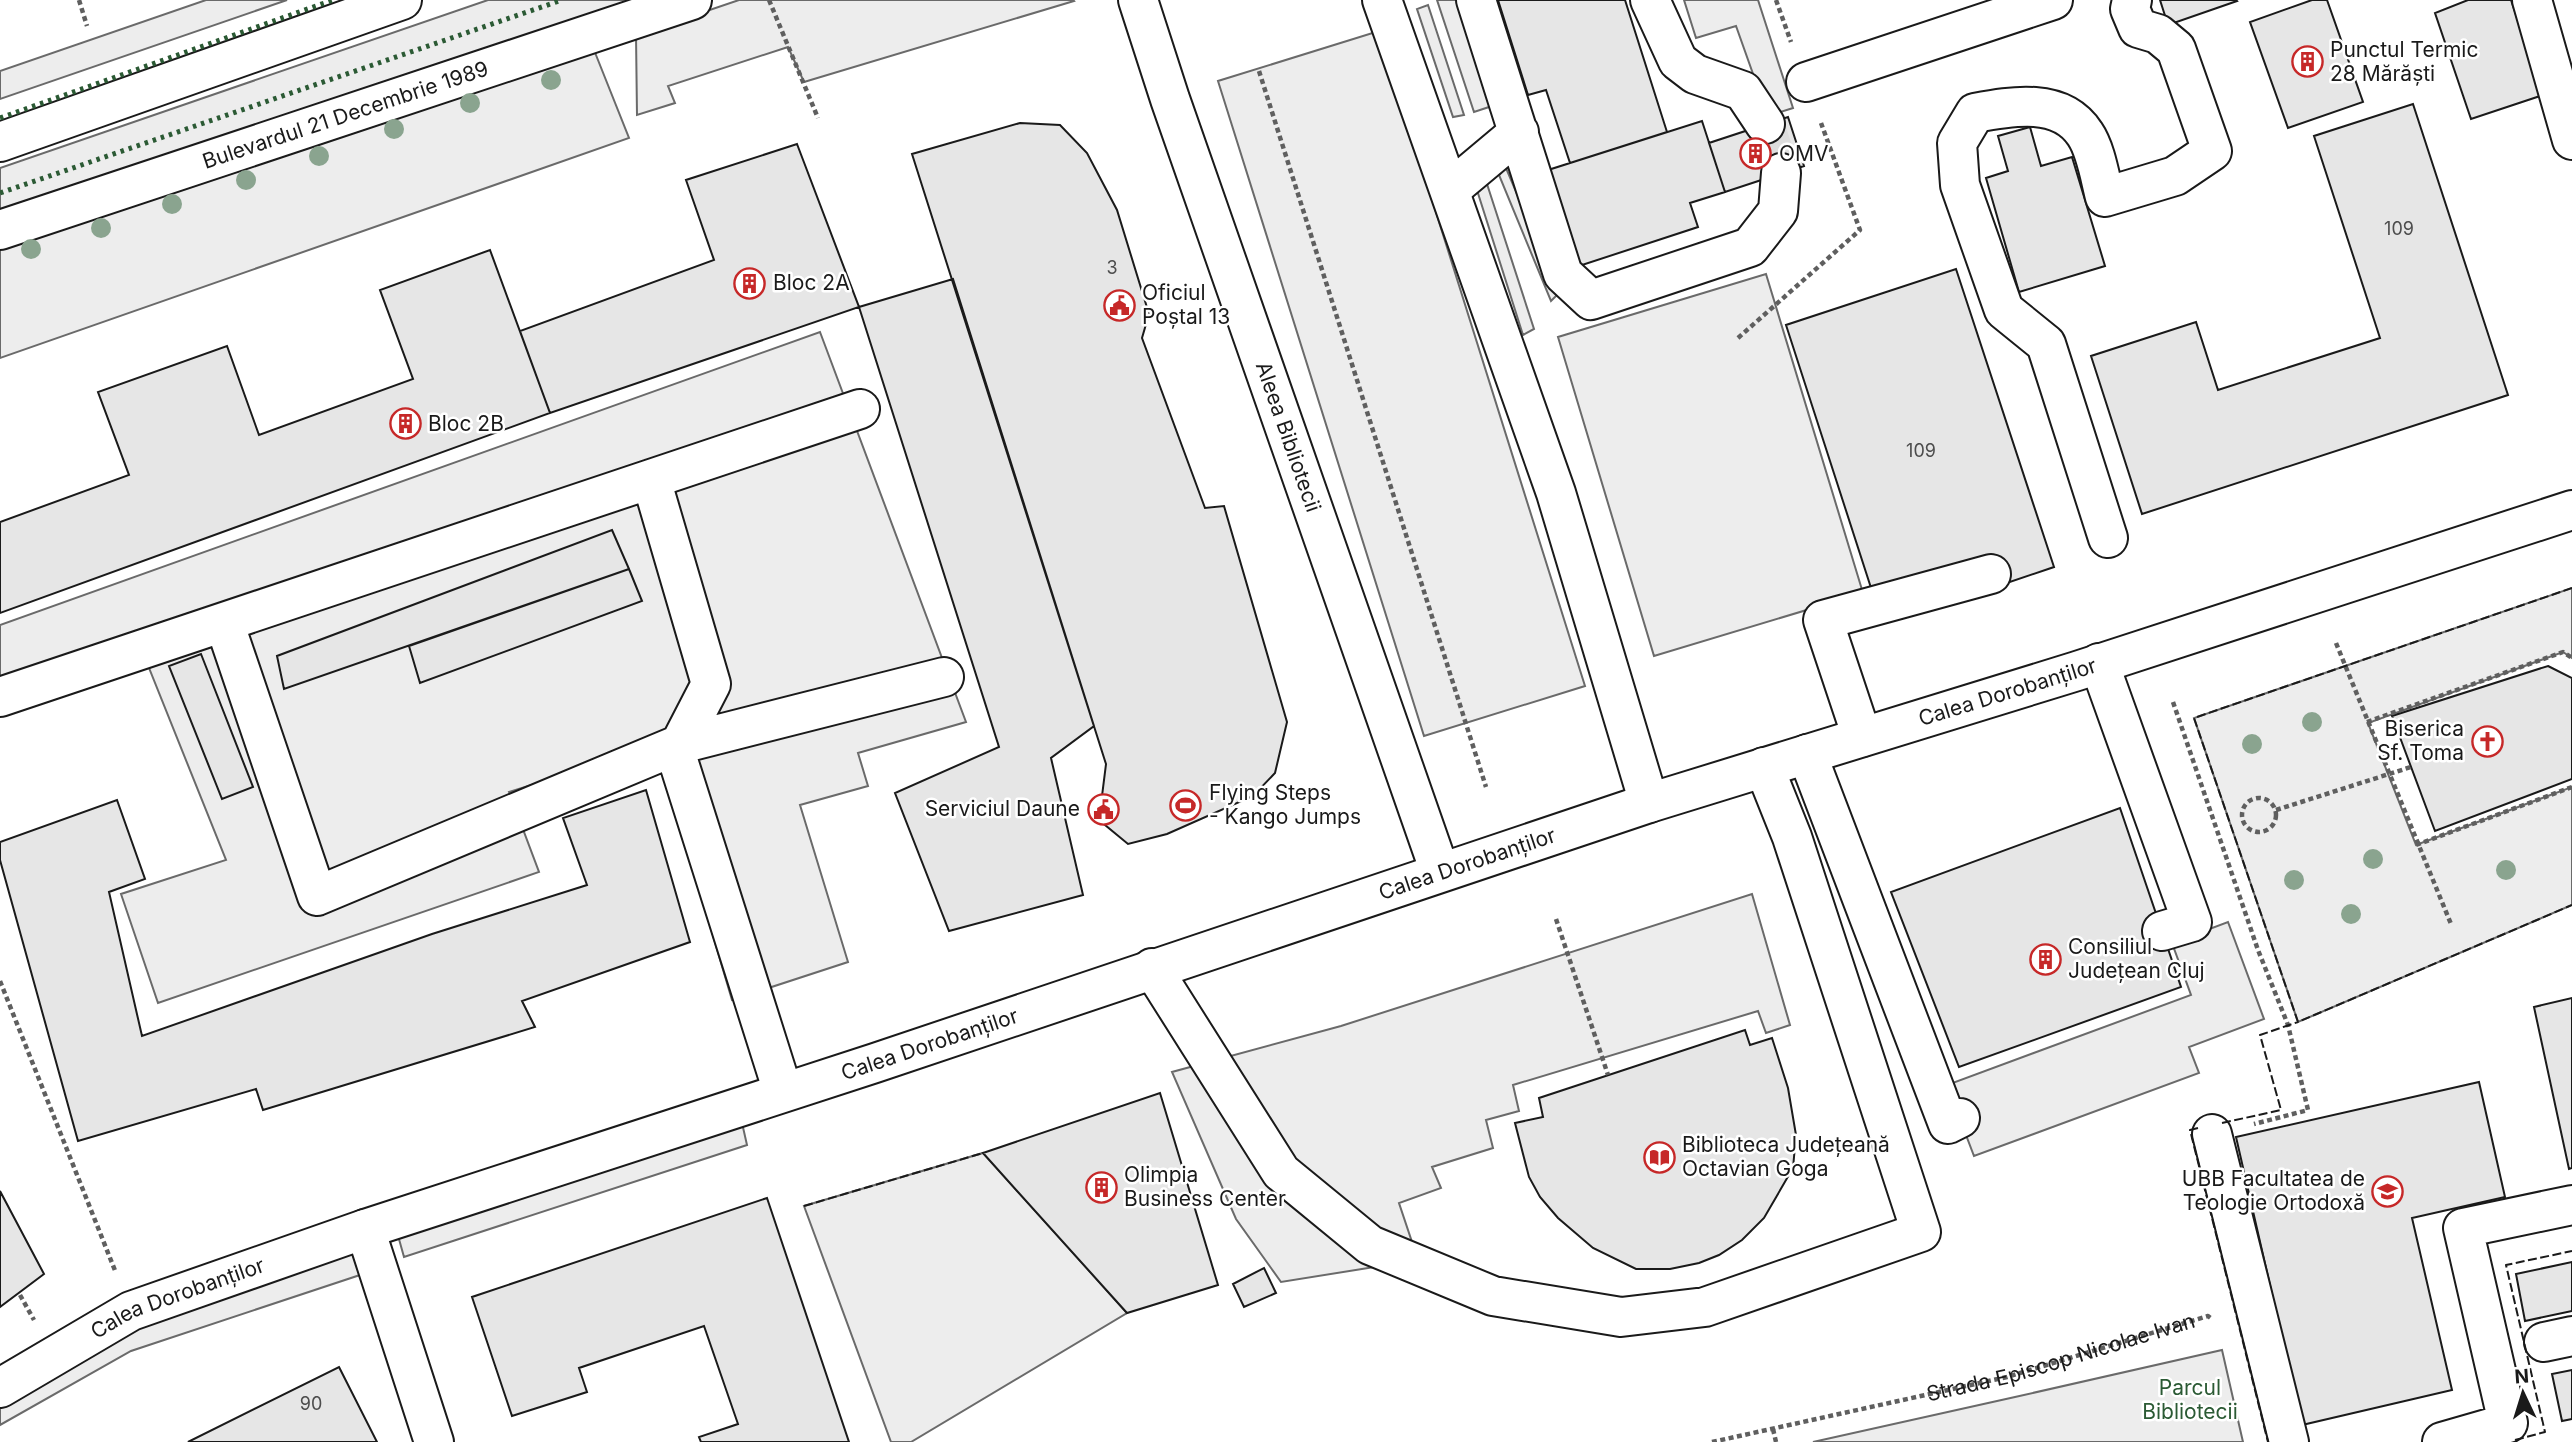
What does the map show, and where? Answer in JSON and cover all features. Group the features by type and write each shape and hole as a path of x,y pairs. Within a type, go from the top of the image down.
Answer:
{"main road":[{"path":"0,142 402,0"},
{"name":"Bulevardul 21 Decembrie 1989","path":"0,230 692,0"},
{"name":"Aleea Bibliotecii","path":"1138,0 1170,99 1440,873"},
{"path":"1382,0 1451,189 1556,493 1649,803"},
{"path":"1476,0 1563,274 1591,300 1750,247 1778,211 1780,173"},
{"path":"1650,0 1678,61 1695,74 1743,91 1765,124"},
{"path":"1806,82 2053,0"},
{"path":"2108,538 2046,344 2004,310 1960,185 1957,143 1975,113 2017,105 2064,113 2086,135 2105,197 2175,176 2212,151 2176,49 2158,34 2138,28 2130,9 2132,0"},
{"path":"2532,0 2572,140"},
{"path":"1451,189 1519,132"},
{"path":"0,697 860,409"},
{"path":"651,479 711,684 680,744 677,757 783,1092"},
{"name":"Calea Dorobanților","path":"0,1388 131,1311 365,1229 1649,803 2099,663 2572,510"},
{"path":"1862,737 1823,620 1991,574"},
{"path":"224,622 317,896 680,744 944,677"},
{"path":"2099,663 2192,922 2162,931"},
{"path":"1807,754 1948,1124 1960,1118"},
{"path":"1152,968 1281,1172 1370,1245 1493,1296 1621,1317 1705,1307 1921,1232 1792,837 1764,767"},
{"path":"2212,1134 2289,1442"},
{"path":"2442,1442 2508,1423 2463,1228 2572,1205"},
{"path":"365,1229 434,1442"}],"path":[{"path":"79,0 87,26"},
{"path":"769,0 818,118"},
{"path":"1259,71 1486,787"},
{"path":"2336,643 2416,845 2451,924"},
{"path":"2367,722 2563,652 2572,658"},
{"path":"2173,702 2258,950 2288,1025 2308,1110 2212,1134"},
{"path":"2276,810 2390,776 2411,767"},
{"path":"2416,845 2572,787"},
{"path":"2253,798 2267,799 2276,810 2275,823 2264,832 2251,830 2242,820 2243,807 2253,798"},
{"path":"1556,919 1608,1075"},
{"path":"0,981 118,1279"},
{"path":"19,1294 36,1323"},
{"name":"Strada Episcop Nicolae Ivan","path":"1712,1442 2007,1377 2208,1316 2216,1321"},
{"path":"1773,1429 1776,1442"}],"shaded area":[{"path":"206,0 287,0 0,99 0,71"},
{"path":"488,0 647,0 0,219 0,168"},
{"path":"739,0 1074,1 804,82 788,47 668,86 675,103 637,115 636,35"},
{"path":"1437,0 1460,0 1492,106 1474,112"},
{"path":"1684,0 1758,0 1793,108 1768,116 1736,26 1696,38"},
{"path":"1428,5 1464,115 1453,117 1417,9"},
{"path":"1379,31 1585,686 1424,736 1218,81"},
{"path":"592,45 629,138 0,358 0,247"},
{"path":"1506,168 1559,293 1551,301 1499,175"},
{"path":"1487,184 1534,329 1523,335 1476,187"},
{"path":"1766,274 1863,593 1654,656 1558,337"},
{"path":"820,332 966,722 858,753 868,786 800,805 848,962 732,1000 657,746 509,792 539,872 158,1003 121,894 226,860 137,638 0,690 0,625"},
{"path":"2572,588 2572,658 2563,652 2368,723 2416,845 2572,787 2572,905 2298,1022 2194,718"},
{"path":"1752,894 1790,1025 1766,1033 1758,1011 1513,1085 1519,1111 1486,1120 1493,1148 1432,1167 1441,1188 1399,1203 1418,1260 1281,1282 1236,1219 1172,1072 1341,1026"},
{"path":"2228,922 2264,1019 2189,1047 2199,1073 1974,1156 1947,1085 2191,995 2172,943"},
{"path":"740,1114 747,1145 404,1257 397,1232"},
{"path":"983,1153 1127,1313 911,1442 891,1442 804,1206"},
{"path":"359,1240 366,1273 131,1351 0,1425 0,1397 134,1317"},
{"name":"Parcul Bibliotecii","path":"2222,1350 2243,1442 1813,1442 2015,1397"}],"building":[{"path":"1498,0 1625,0 1667,132 1570,163 1546,90 1528,95"},
{"path":"2160,0 2236,0 2237,1 2168,25"},
{"name":"Punctul Termic 28 Mărăști","path":"2312,0 2327,0 2363,102 2288,128 2250,22"},
{"path":"2468,0 2511,0 2543,95 2471,119 2435,13"},
{"path":"2413,104 2508,395 2142,514 2091,356 2196,322 2218,390 2380,338 2314,136"},
{"name":"OMV","path":"1788,117 1804,166 1725,192 1709,143"},
{"name":"OMV","path":"1702,121 1725,192 1690,203 1698,227 1576,267 1545,171"},
{"path":"1020,123 1060,125 1087,153 1117,210 1149,314 1142,338 1205,508 1224,506 1287,722 1275,773 1253,796 1167,834 1128,844 1099,820 1106,764 912,154"},
{"path":"2030,127 2041,166 2072,157 2105,266 2019,292 1986,178 2008,171 1998,136"},
{"name":"Bloc 2A","path":"797,144 859,307 550,413 520,331 714,260 686,180"},
{"name":"Bloc 2B","path":"490,250 550,413 0,613 0,522 129,475 98,392 227,346 259,435 413,379 380,290"},
{"path":"1956,269 2054,567 1995,587 1873,594 1786,325"},
{"path":"953,279 1094,726 1051,758 1083,895 949,931 895,793 999,747 859,307"},
{"path":"612,530 629,569 284,689 277,656"},
{"path":"629,569 642,601 420,683 409,646"},
{"path":"201,654 253,787 222,799 169,666"},
{"name":"Biserica Sf. Toma","path":"2548,666 2572,678 2572,779 2435,831 2392,716"},
{"path":"646,790 690,942 522,1001 535,1027 263,1110 256,1089 78,1141 0,860 0,842 117,800 145,879 109,892 142,1036 432,934 587,885 563,818"},
{"name":"Consiliul Județean Cluj","path":"2120,808 2181,987 1959,1067 1891,892"},
{"path":"2572,998 2572,1168 2569,1169 2534,1007"},
{"name":"Biblioteca Județeană Octavian Goga","path":"1745,1030 1750,1045 1772,1038 1788,1088 1796,1135 1793,1168 1764,1218 1742,1240 1719,1255 1699,1263 1670,1269 1636,1269 1593,1248 1558,1218 1540,1197 1529,1177 1515,1123 1543,1117 1539,1098"},
{"path":"2479,1082 2505,1197 2412,1218 2452,1390 2302,1425 2236,1137"},
{"name":"Olimpia Business Center","path":"1160,1093 1218,1285 1127,1313 983,1153"},
{"path":"0,1191 44,1274 0,1307"},
{"path":"767,1198 849,1442 701,1442 699,1437 738,1424 704,1326 579,1368 587,1392 512,1416 472,1297"},
{"path":"2572,1262 2572,1311 2525,1321 2516,1274"},
{"path":"1264,1268 1276,1293 1244,1307 1233,1284"},
{"path":"339,1367 377,1442 188,1442"},
{"path":"2572,1370 2572,1419 2562,1421 2552,1374"}],"tunnel":[{"path":"1765,124 1781,173"}],"hedge":[{"path":"0,118 333,0"},
{"path":"0,193 562,0"}],"fence":[{"path":"2572,588 2194,718 2298,1022 2572,905"},
{"path":"2222,1123 2281,1110 2260,1035 2298,1022"},
{"path":"2198,1128 2190,1130 2268,1442"},
{"path":"804,1206 983,1153"},
{"path":"2515,1440 2545,1432 2506,1265 2572,1251"}],"place":[{"name":"Punctul Termic 28 Mărăști","path":"2307,62"},
{"name":"OMV","path":"1756,154"},
{"name":"Bloc 2A","path":"750,283"},
{"name":"Oficiul Poștal 13","path":"1119,305"},
{"name":"Bloc 2B","path":"405,424"},
{"name":"Biserica Sf. Toma","path":"2487,741"},
{"name":"Flying Steps - Kango Jumps","path":"1186,805"},
{"name":"Serviciul Daune","path":"1103,809"},
{"name":"Consiliul Județean Cluj","path":"2045,959"},
{"name":"Biblioteca Județeană Octavian Goga","path":"1659,1157"},
{"name":"Olimpia Business Center","path":"1101,1187"},
{"name":"UBB Facultatea de Teologie Ortodoxă","path":"2388,1191"}]}
